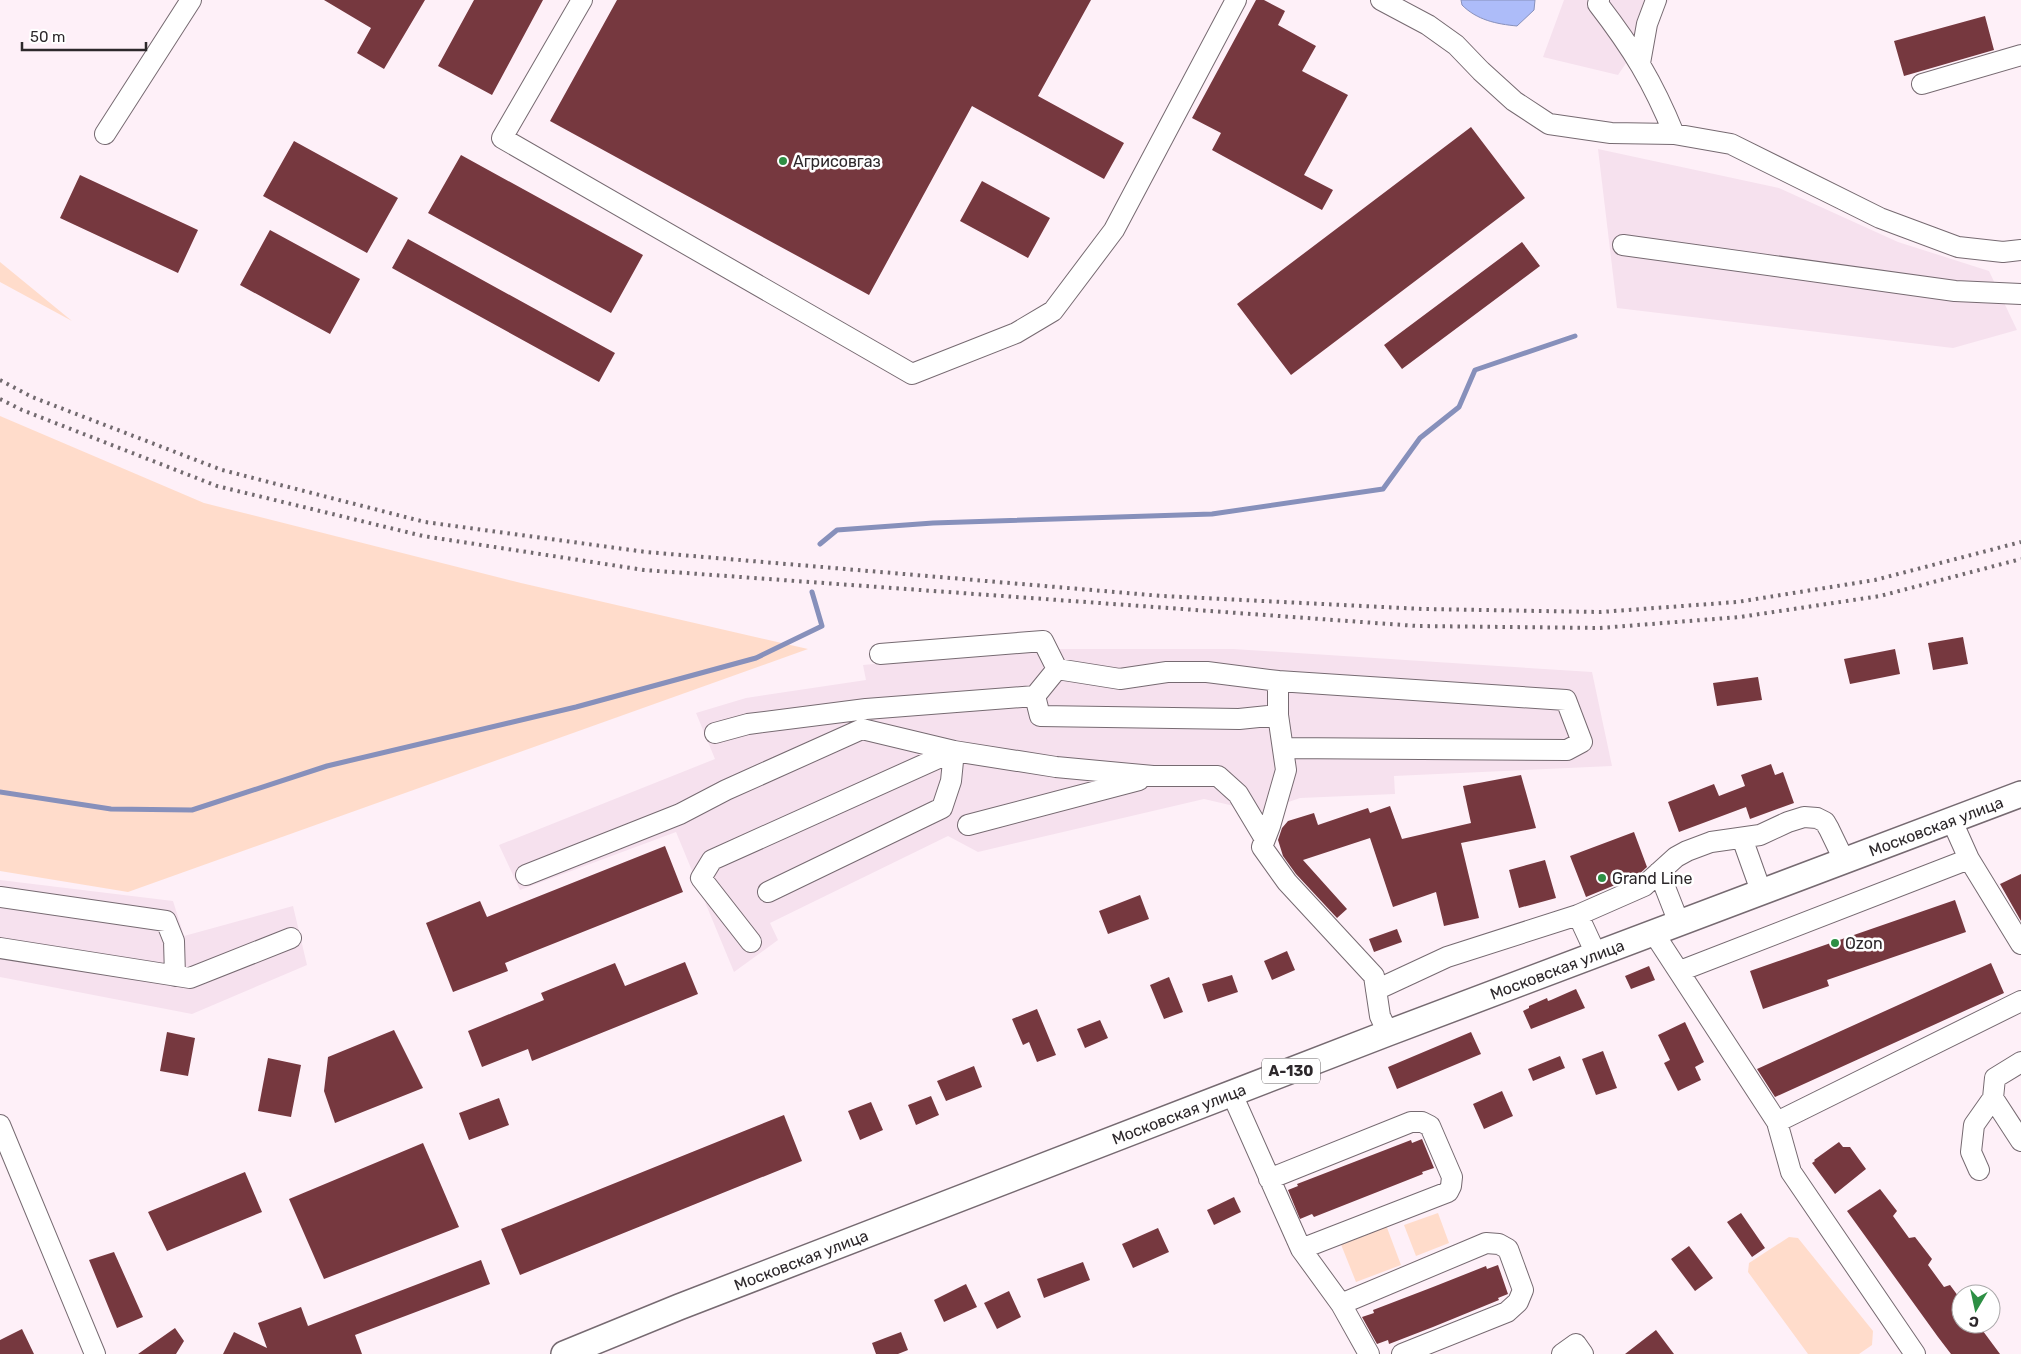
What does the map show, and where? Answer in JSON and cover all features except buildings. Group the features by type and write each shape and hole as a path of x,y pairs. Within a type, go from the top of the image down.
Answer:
{"main road":[{"name":"Московская улица","path":"564,1354 688,1304 1653,932 2021,794"}],"street":[{"path":"105,134 190,0"},
{"path":"582,0 502,138 912,374 1016,333 1053,310 1114,230 1236,0"},
{"path":"1382,0 1428,25 1456,45 1514,101 1549,124 1611,132 1674,134 1731,144 1880,218 1958,247 2003,252 2021,250"},
{"path":"1599,0 1598,4 1624,37 1640,63 1661,102 1674,134"},
{"path":"1640,63 1647,24 1656,0"},
{"path":"1922,84 2021,54"},
{"path":"1623,245 1954,291 2021,294"},
{"path":"880,654 1044,641 1057,669"},
{"path":"1057,669 1120,679 1168,672 1207,672 1278,681 1566,700 1582,742 1567,750 1283,748"},
{"path":"714,732 748,724 866,709 1035,696 1057,669"},
{"path":"1278,681 1278,715 1286,770 1262,847 1287,882 1374,976 1380,1016 1388,1034"},
{"path":"1035,696 1040,716 1239,719 1278,715"},
{"path":"862,729 866,709"},
{"path":"814,716 833,742"},
{"path":"526,875 680,814 726,790 862,729 954,751 1056,767 1153,776 1218,776 1238,794 1265,838"},
{"path":"768,892 942,808 951,781 954,751"},
{"path":"751,942 701,878 712,860 954,751"},
{"path":"968,825 1153,776"},
{"path":"1376,990 1447,957 1578,915 1644,886 1664,866 1688,850 1711,842 1760,835 1804,817 1817,818 1825,822 1829,828 1844,860"},
{"path":"1952,821 1970,859 2021,944"},
{"path":"1742,838 1761,891"},
{"path":"1680,971 1970,859"},
{"path":"1659,872 1679,923"},
{"path":"0,897 166,921 174,941 175,976"},
{"path":"1578,915 1596,954"},
{"path":"1653,932 1777,1122 1791,1172 1915,1354"},
{"path":"0,948 190,978 291,938"},
{"path":"1777,1122 2021,1001"},
{"path":"1979,1170 1971,1152 1974,1125 1992,1098 1995,1078 2021,1062"},
{"path":"1232,1094 1301,1249 1341,1304 1369,1354"},
{"path":"1992,1098 2021,1141"},
{"path":"1269,1178 1411,1122 1422,1122 1430,1126 1452,1178 1448,1192 1301,1249"},
{"path":"0,1125 95,1354"},
{"path":"1341,1304 1486,1243 1499,1244 1508,1249 1523,1290 1518,1302 1507,1312 1402,1354"},
{"path":"1562,1354 1576,1344 1583,1354"}],"shaded area":[{"path":"1564,0 1669,0 1618,75 1543,57"},
{"path":"1598,149 1779,188 1898,242 1989,271 2017,330 1953,348 1617,308"},
{"path":"0,262 72,321 0,282"},
{"path":"0,416 204,503 521,583 808,649 128,892 0,871"},
{"path":"1045,649 1233,649 1592,672 1612,766 1394,776 1395,794 1300,798 1260,812 1204,799 978,852 948,836 770,923 778,940 734,972 676,832 520,890 499,845 715,759 696,713 746,698 866,680 863,665"},
{"path":"0,880 173,901 184,936 293,906 307,965 192,1014 0,977"},
{"path":"1438,1213 1449,1243 1416,1256 1404,1225"},
{"path":"1386,1225 1401,1265 1356,1282 1340,1242"},
{"path":"1789,1237 1798,1238 1873,1331 1872,1345 1859,1354 1808,1354 1748,1272 1749,1263"}],"water":[{"path":"1461,0 1535,0 1534,10 1517,26 1480,18 1462,5"}],"waterway":[{"path":"820,544 837,530 933,523 1212,514 1383,489 1420,438 1459,407 1475,370 1575,336"},
{"path":"0,792 111,809 192,810 327,766 576,707 756,658 822,626 812,592"}],"railway":[{"path":"0,380 32,397 222,470 425,522 646,552 1162,596 1422,609 1601,612 1737,602 1875,580 2021,542"},
{"path":"0,399 22,410 217,486 423,536 644,570 1417,626 1600,628 1740,617 1880,596 2021,559"}],"place":[{"name":"Агрисовгаз","path":"783,161"},
{"name":"Grand Line","path":"1602,878"},
{"name":"Ozon","path":"1835,943"}]}
